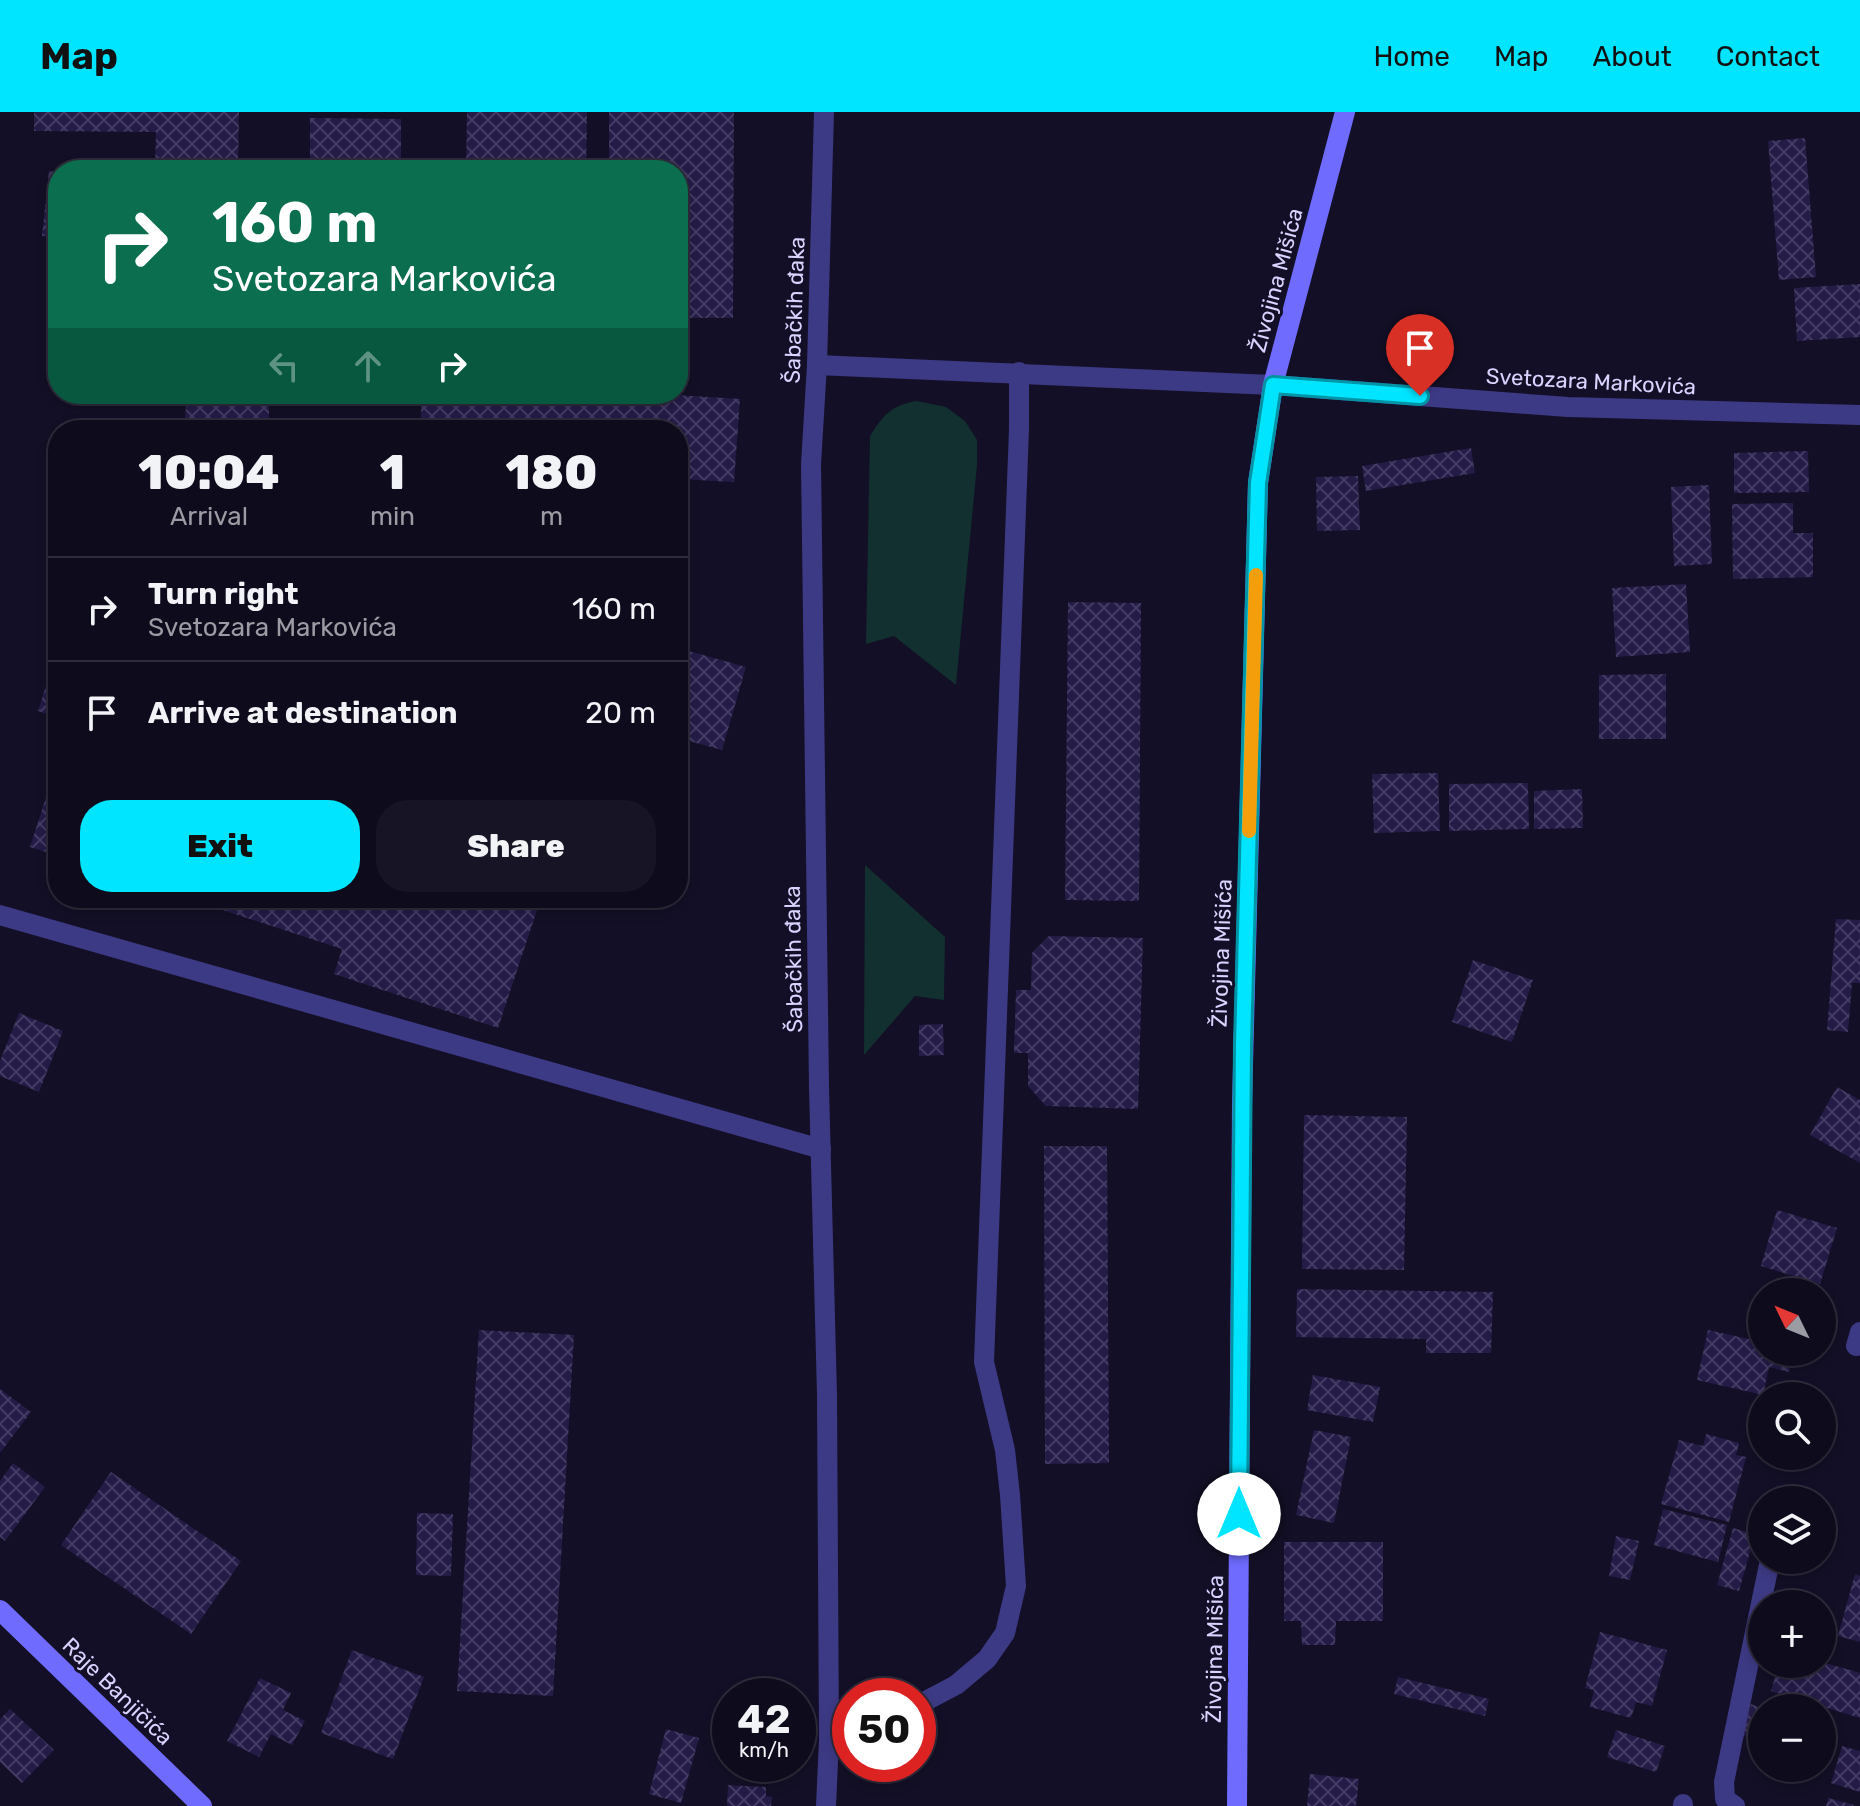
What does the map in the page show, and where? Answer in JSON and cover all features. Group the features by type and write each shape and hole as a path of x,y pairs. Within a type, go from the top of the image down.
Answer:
{"main road":[{"name":"Živojina Mišića","path":"1237,1806 1243,1045 1258,483 1273,385 1345,112"},
{"name":"Raje Banjičića","path":"0,1610 202,1806"}],"street":[{"name":"Šabačkih đaka","path":"824,112 811,464 827,1395 829,1740 826,1806"},
{"name":"Svetozara Markovića","path":"817,365 1273,385 1568,407 1860,415"},
{"path":"936,1696 956,1685 987,1659 1005,1633 1016,1586 1005,1450 984,1362 1019,372"},
{"path":"0,915 821,1149"},
{"path":"1735,1806 1725,1799 1724,1782 1767,1574"}],"green space":[{"path":"917,401 946,407 965,421 977,440 956,685 894,636 866,644 870,436 889,412"},
{"path":"865,865 945,937 944,1000 915,996 864,1055"}],"building":[{"path":"34,112 239,112 238,160 155,160 156,132 34,131"},
{"path":"467,112 587,112 586,160 466,160"},
{"path":"609,112 734,112 733,318 688,318 688,160 609,160"},
{"path":"310,118 401,119 401,160 310,160"},
{"path":"1805,138 1816,277 1779,280 1768,141"},
{"path":"48,180 48,236 42,236"},
{"path":"1860,284 1860,337 1797,341 1794,288"},
{"path":"688,396 740,399 734,482 688,480 688,420 421,420 421,404 688,404"},
{"path":"186,404 269,404 269,420 185,420"},
{"path":"1471,448 1475,473 1366,491 1362,466"},
{"path":"1808,451 1809,492 1734,493 1734,453"},
{"path":"1358,476 1360,530 1317,531 1316,477"},
{"path":"1709,485 1712,564 1674,566 1671,487"},
{"path":"1793,503 1793,533 1813,533 1813,577 1733,579 1732,504"},
{"path":"1686,584 1690,652 1616,657 1612,588"},
{"path":"1068,602 1141,603 1139,901 1065,900"},
{"path":"688,651 746,667 722,750 688,741"},
{"path":"1666,674 1666,739 1599,739 1599,675"},
{"path":"48,679 48,714 38,711"},
{"path":"1438,773 1440,831 1374,833 1372,774"},
{"path":"1528,783 1529,829 1449,831 1449,784"},
{"path":"1582,789 1583,828 1534,829 1534,791"},
{"path":"48,791 48,853 30,847"},
{"path":"217,908 538,908 498,1028 334,974 342,949"},
{"path":"1836,919 1860,920 1860,983 1852,983 1848,1032 1827,1030"},
{"path":"1049,936 1143,938 1138,1109 1046,1106 1028,1086 1028,1053 1014,1053 1016,990 1031,990 1032,953"},
{"path":"1473,960 1533,980 1512,1042 1452,1022"},
{"path":"19,1013 63,1031 39,1092 0,1076 0,1061"},
{"path":"943,1024 944,1055 919,1056 919,1025"},
{"path":"1837,1087 1860,1100 1860,1163 1810,1135"},
{"path":"1304,1115 1407,1117 1404,1270 1302,1269"},
{"path":"1044,1146 1107,1146 1109,1463 1045,1464"},
{"path":"1777,1210 1837,1228 1822,1278 1800,1278 1761,1266"},
{"path":"1297,1289 1493,1292 1491,1353 1426,1353 1426,1339 1296,1337"},
{"path":"479,1330 574,1335 553,1696 457,1691"},
{"path":"1708,1330 1748,1339 1748,1366 1790,1366 1789,1372 1769,1367 1766,1382 1748,1382 1748,1392 1697,1380"},
{"path":"1313,1375 1380,1387 1373,1422 1307,1410"},
{"path":"0,1389 31,1412 0,1453"},
{"path":"1314,1430 1351,1437 1334,1523 1296,1515"},
{"path":"1706,1434 1739,1443 1736,1455 1746,1457 1729,1522 1661,1504 1679,1440 1703,1446"},
{"path":"13,1463 45,1487 5,1541 0,1537 0,1481"},
{"path":"111,1472 241,1561 191,1634 61,1545"},
{"path":"1663,1509 1727,1525 1718,1562 1654,1545"},
{"path":"417,1513 453,1514 451,1576 416,1575"},
{"path":"1733,1528 1748,1532 1748,1559 1739,1591 1717,1585"},
{"path":"1616,1536 1639,1541 1630,1580 1609,1576"},
{"path":"1284,1542 1383,1542 1383,1621 1336,1621 1335,1645 1302,1645 1301,1621 1284,1621"},
{"path":"1855,1574 1860,1576 1860,1642 1838,1636"},
{"path":"1600,1632 1667,1650 1652,1706 1636,1702 1631,1718 1590,1707 1594,1690 1585,1688"},
{"path":"352,1650 424,1677 393,1759 321,1733"},
{"path":"1836,1666 1860,1673 1860,1718 1836,1711 1836,1694 1781,1694 1771,1691 1775,1678 1836,1678"},
{"path":"1398,1677 1489,1699 1485,1716 1394,1694"},
{"path":"260,1678 291,1693 283,1710 305,1721 292,1745 271,1734 259,1757 227,1741"},
{"path":"10,1709 54,1750 22,1783 0,1762 0,1719"},
{"path":"1748,1713 1748,1737 1741,1735"},
{"path":"666,1729 699,1738 681,1803 649,1794"},
{"path":"1616,1730 1665,1746 1656,1772 1607,1757"},
{"path":"1842,1746 1860,1751 1860,1792 1831,1783 1836,1782 1836,1766"},
{"path":"1310,1774 1359,1779 1356,1806 1307,1806"},
{"path":"728,1785 766,1787 766,1796 772,1797 771,1806 727,1806"},
{"path":"1828,1798 1854,1805 1826,1806"}],"slow traffic":[{"path":"1249,831 1256,575"}],"route":[{"path":"1239,1514 1243,1045 1258,483 1273,385 1420,396"}]}
